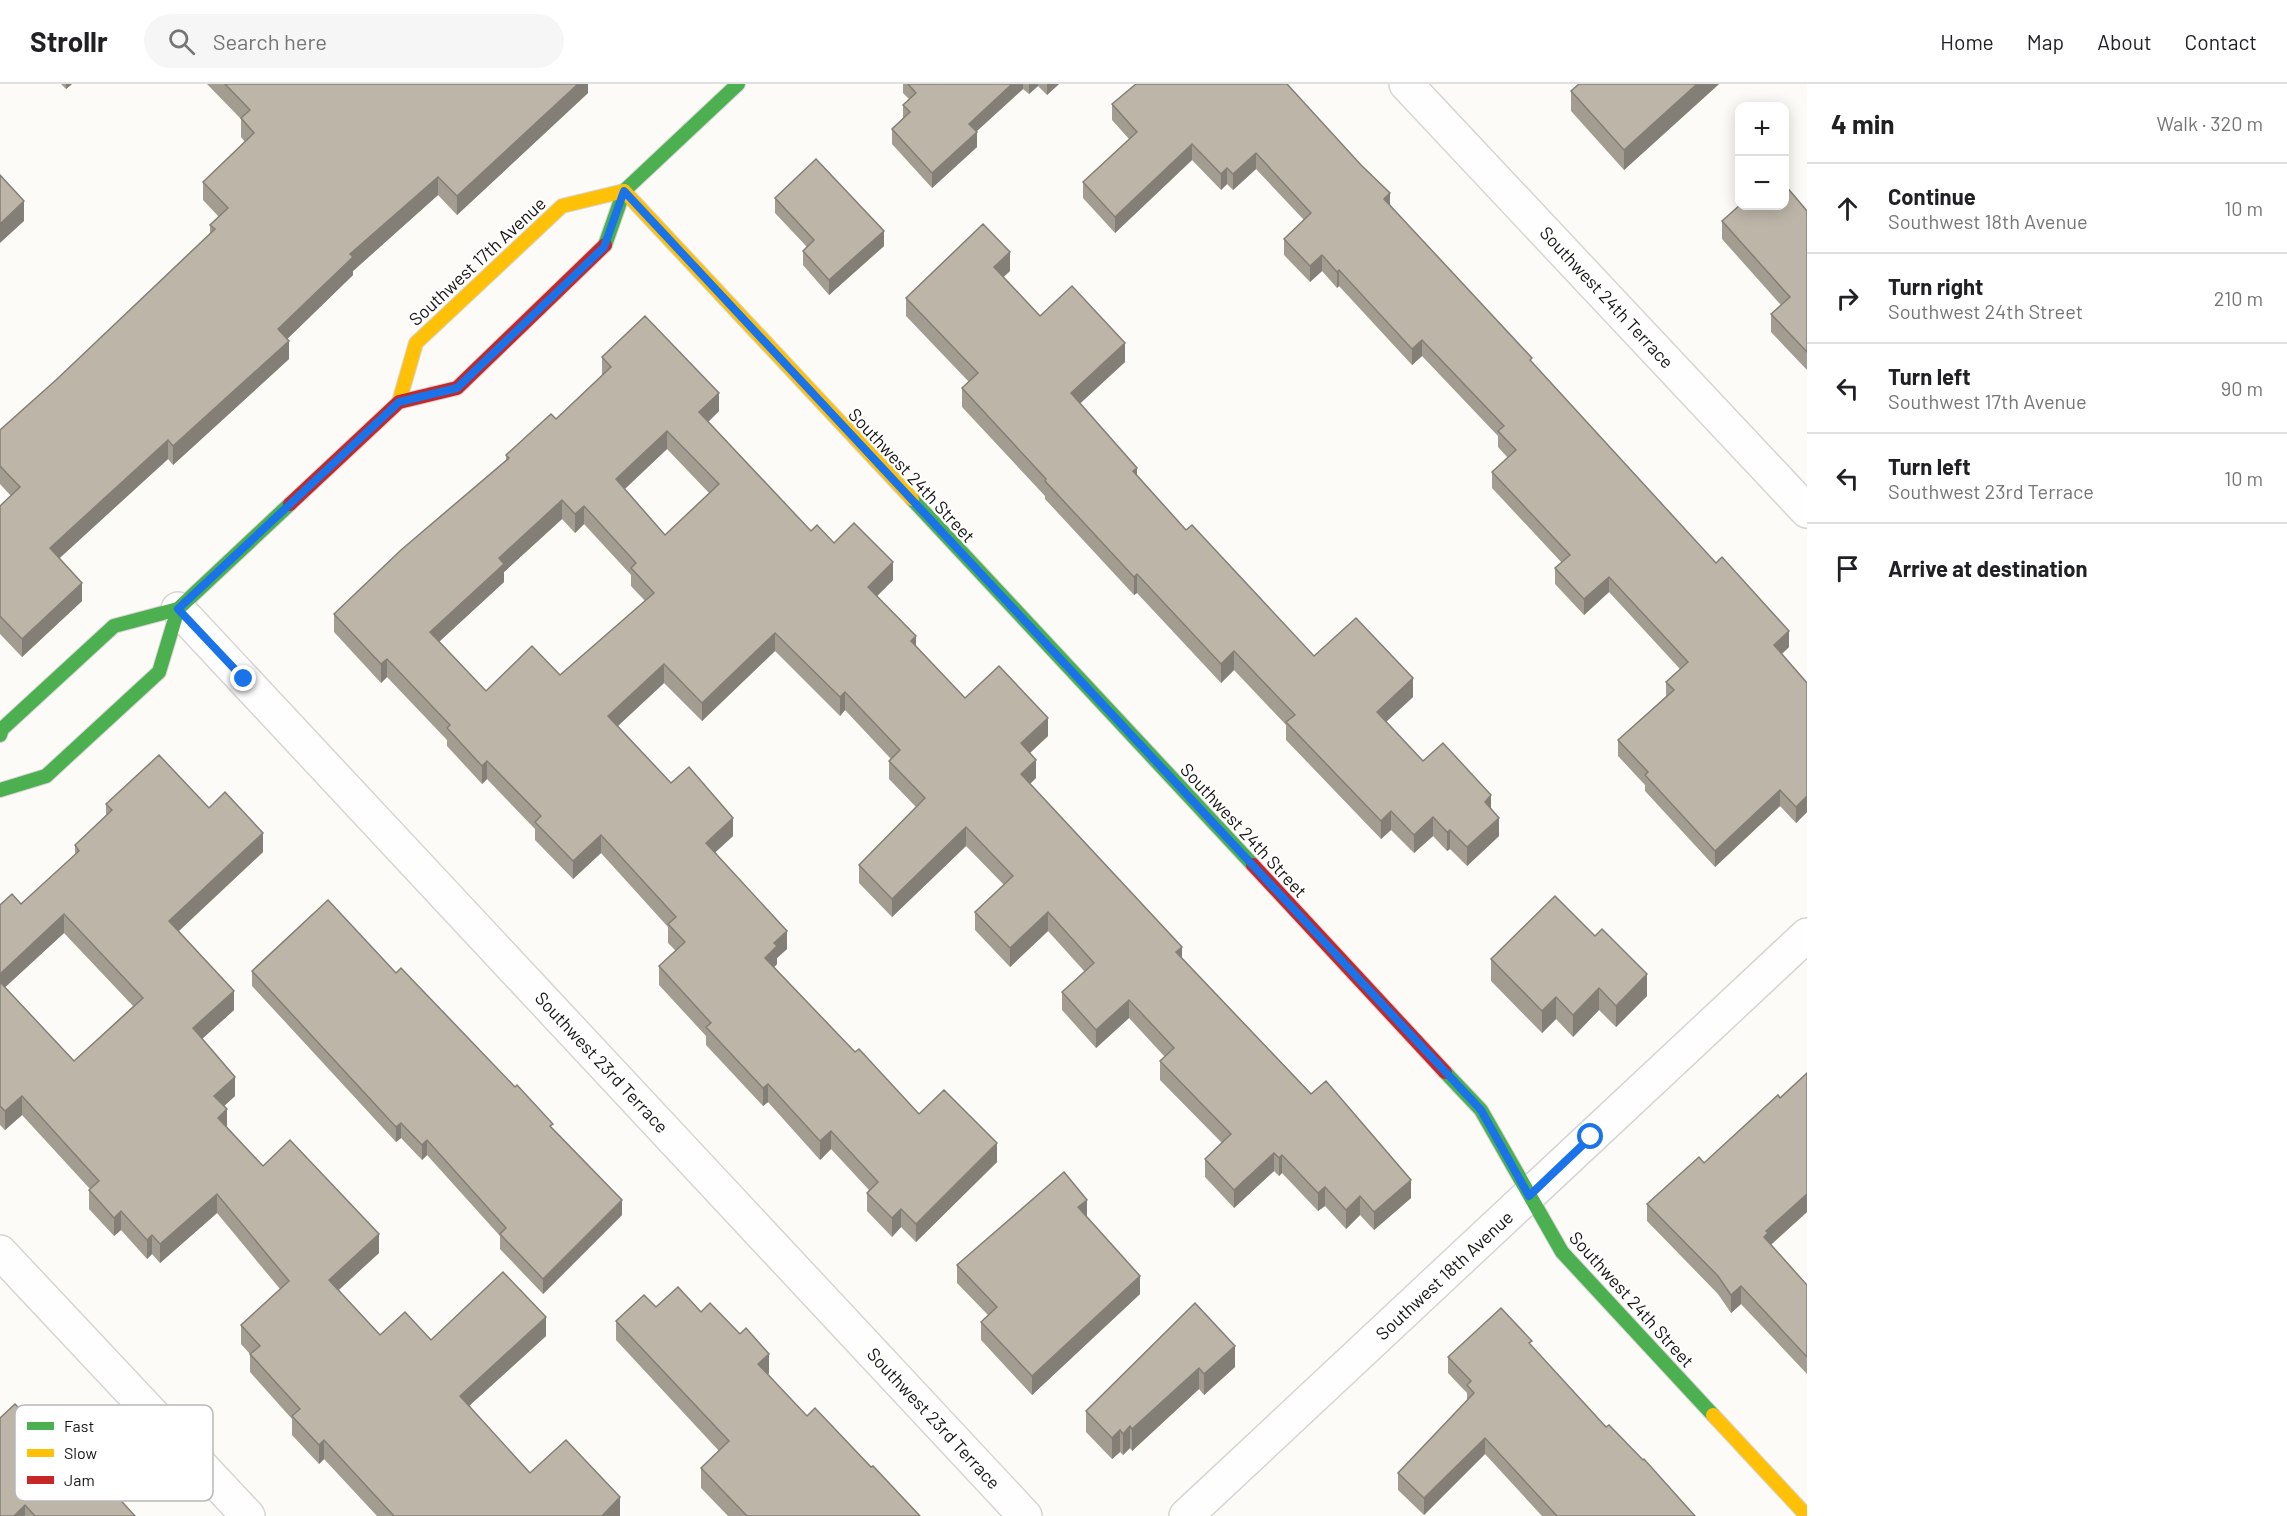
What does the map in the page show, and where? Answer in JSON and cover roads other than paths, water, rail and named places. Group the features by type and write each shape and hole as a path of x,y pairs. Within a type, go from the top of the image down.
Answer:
{"street":[{"name":"Southwest 17th Avenue","path":"0,735 2,729 114,626 178,609 399,402 457,388 604,247 624,191 738,84"},
{"name":"Southwest 24th Terrace","path":"1406,84 1807,511"},
{"name":"Southwest 17th Avenue","path":"399,402 416,344 562,206 624,191"},
{"name":"Southwest 24th Street","path":"624,191 1481,1110 1562,1252 1807,1516"},
{"path":"0,790 46,776 159,672 178,609"},
{"name":"Southwest 23rd Terrace","path":"178,609 1025,1516"},
{"name":"Southwest 18th Avenue","path":"1186,1516 1807,935"},
{"path":"0,1252 144,1405"},
{"path":"213,1479 248,1516"}]}
